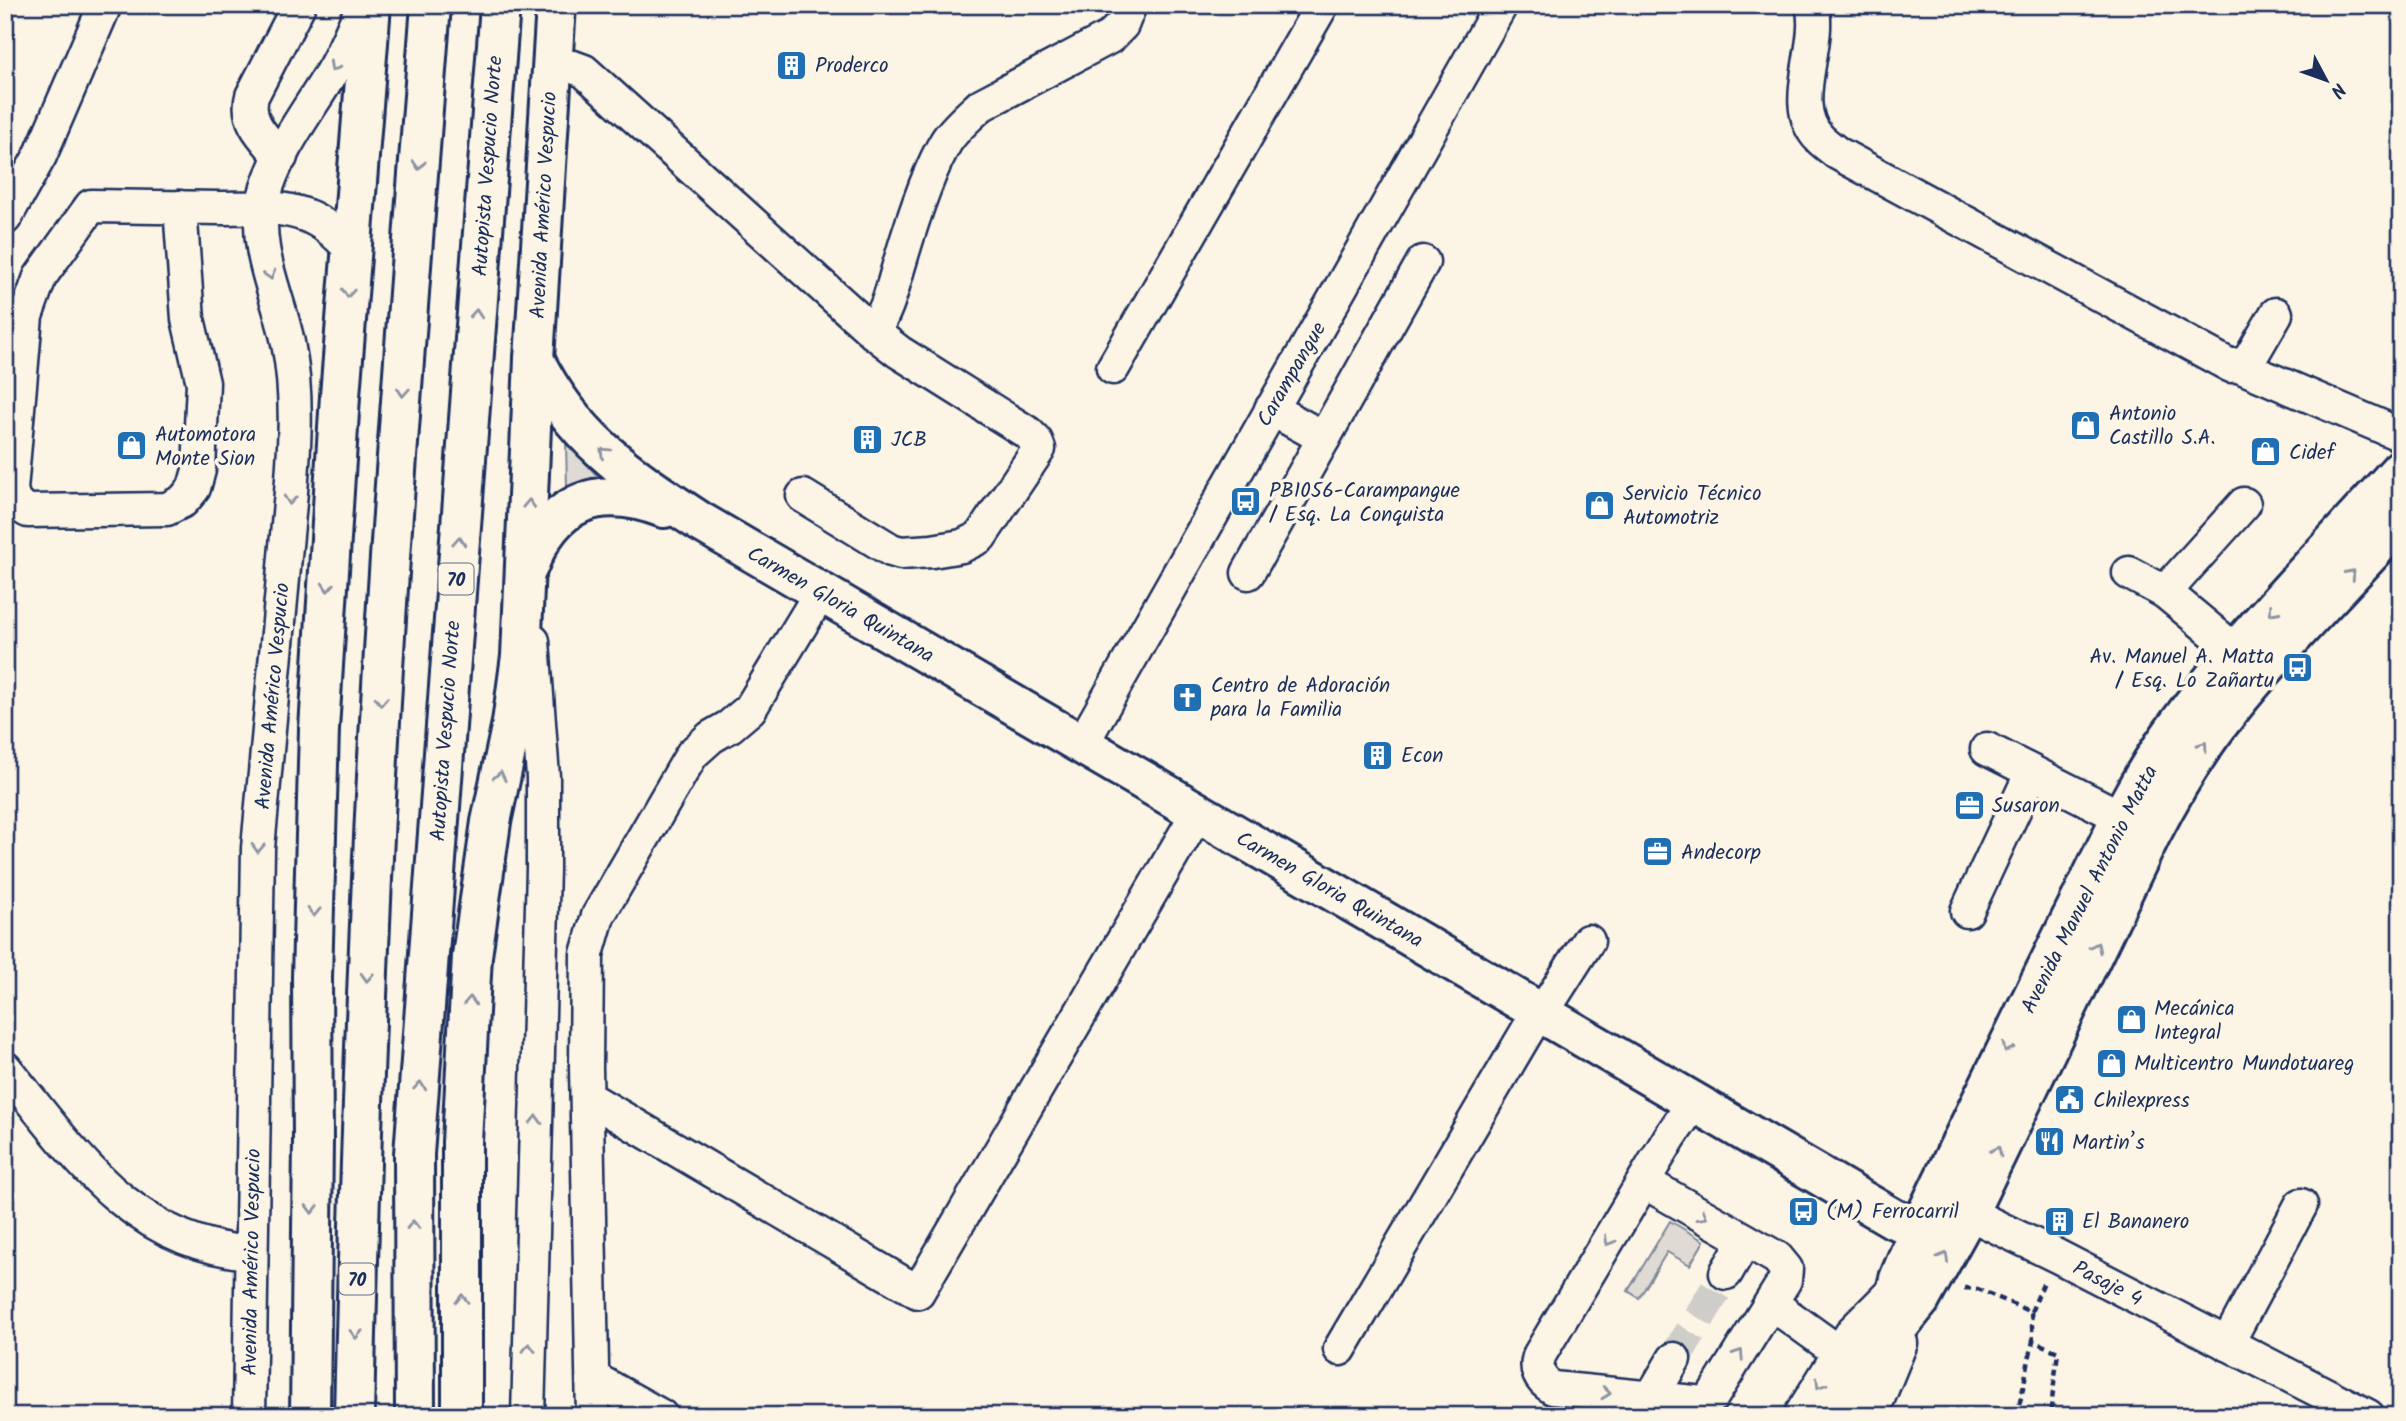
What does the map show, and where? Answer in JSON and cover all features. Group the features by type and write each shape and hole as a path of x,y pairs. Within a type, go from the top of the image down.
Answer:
{"main road":[{"path":"310,1416 312,977 319,729 370,5"},
{"path":"421,5 424,97"},
{"name":"70","path":"355,1416 360,1143 385,633 431,5"},
{"name":"Autopista Vespucio Norte","path":"415,1416 415,1154 500,5"},
{"name":"Avenida Américo Vespucio","path":"462,1416 462,1142 472,956 491,822 517,691 526,572 534,359 556,5"},
{"name":"Carmen Gloria Quintana","path":"534,359 566,414 596,445 625,471 699,521 1894,1219 1920,1228"},
{"name":"Avenida Manuel Antonio Matta","path":"1915,1291 1920,1228 2121,817 2162,748 2198,698 2236,651 2401,469"},
{"name":"Carmen Gloria Quintana","path":"526,572 538,546 558,521 570,510 591,499 625,497 657,505 699,521"},
{"name":"Avenida Manuel Antonio Matta","path":"1841,1416 1915,1291 1968,1213 2144,847 2185,773 2243,694 2401,520"},
{"path":"1920,1228 1968,1213"}],"street":[{"path":"5,218 40,156 105,5"},
{"path":"281,157 251,118 249,109 252,96 299,5"},
{"name":"Avenida Américo Vespucio","path":"249,1416 258,848 295,433 290,354 263,248 262,208 267,188 281,157 333,69 363,5"},
{"path":"873,332 888,306 930,176 948,139 981,105 1110,37 1122,25 1130,5"},
{"path":"1113,368 1322,5"},
{"name":"Carampangue","path":"1082,744 1501,5"},
{"path":"1812,5 1814,30 1806,86 1806,109 1809,122 1818,138 1837,153 2222,362 2239,366 2401,435"},
{"path":"551,64 584,71 873,332 899,352 1028,433 1037,441 1039,449 980,537 942,550 901,553 891,550 803,496"},
{"path":"180,207 188,319 203,383 199,470 194,488 183,501 167,509 28,511 15,503 11,490 26,316 40,277 91,206 180,207 262,208 290,211 315,219 338,235 351,250"},
{"path":"1248,573 1423,262"},
{"path":"2239,366 2248,362 2276,314"},
{"path":"1271,409 1324,438"},
{"path":"2165,592 2244,504"},
{"name":"Avenida Américo Vespucio","path":"526,572 543,777 541,1001 528,1416"},
{"path":"2129,573 2165,592 2236,651"},
{"path":"593,1416 587,954 598,916 692,754 750,709 821,592"},
{"path":"1987,749 2121,817"},
{"path":"1967,911 2032,772"},
{"path":"587,1097 918,1292 1198,812"},
{"path":"1340,1349 1541,1012 1588,941"},
{"path":"5,1068 94,1177 128,1206 147,1219 186,1238 224,1251 250,1253"},
{"path":"1644,1182 1777,1258 1786,1269 1785,1280 1772,1304 1712,1397 1704,1403 1553,1388 1541,1379 1537,1366 1541,1354 1644,1182 1694,1102"},
{"path":"2237,1350 2301,1205"},
{"name":"Pasaje 4","path":"1968,1213 2368,1416"},
{"path":"1726,1272 1745,1240"},
{"name":"Avenida Manuel Antonio Matta","path":"1800,1416 1853,1331 1915,1291"},
{"name":"Avenida Manuel Antonio Matta","path":"1871,1416 1915,1291"},
{"path":"1772,1304 1840,1353"},
{"path":"1651,1398 1674,1359"},
{"path":"593,1378 661,1416"}],"path":[{"path":"1915,1291 1978,1289 2031,1312 2033,1341 2017,1416"},
{"path":"2033,1341 2059,1352 2050,1416"}],"shaded area":[{"path":"566,440 598,477 567,490"},
{"path":"1670,1221 1704,1241 1690,1265 1667,1252 1639,1298 1628,1291"}],"tunnel":[{"path":"1674,1359 1726,1273"}],"place":[{"name":"Proderco","path":"792,65"},
{"name":"Antonio Castillo S.A.","path":"2086,425"},
{"name":"JCB","path":"868,439"},
{"name":"Automotora Monte Sion","path":"132,446"},
{"name":"Cidef","path":"2266,452"},
{"name":"PB1056-Carampangue / Esq. La Conquista","path":"1246,502"},
{"name":"Servicio Técnico Automotriz","path":"1600,505"},
{"name":"Av. Manuel A. Matta / Esq. Lo Zañartu","path":"2297,668"},
{"name":"Centro de Adoración para la Familia","path":"1188,697"},
{"name":"Econ","path":"1378,755"},
{"name":"Susaron","path":"1969,805"},
{"name":"Andecorp","path":"1658,852"},
{"name":"Mecánica Integral","path":"2131,1020"},
{"name":"Multicentro Mundotuareg","path":"2111,1063"},
{"name":"Chilexpress","path":"2070,1100"},
{"name":"Martin’s","path":"2049,1142"},
{"name":"(M) Ferrocarril","path":"1803,1211"},
{"name":"El Bananero","path":"2059,1221"}]}
